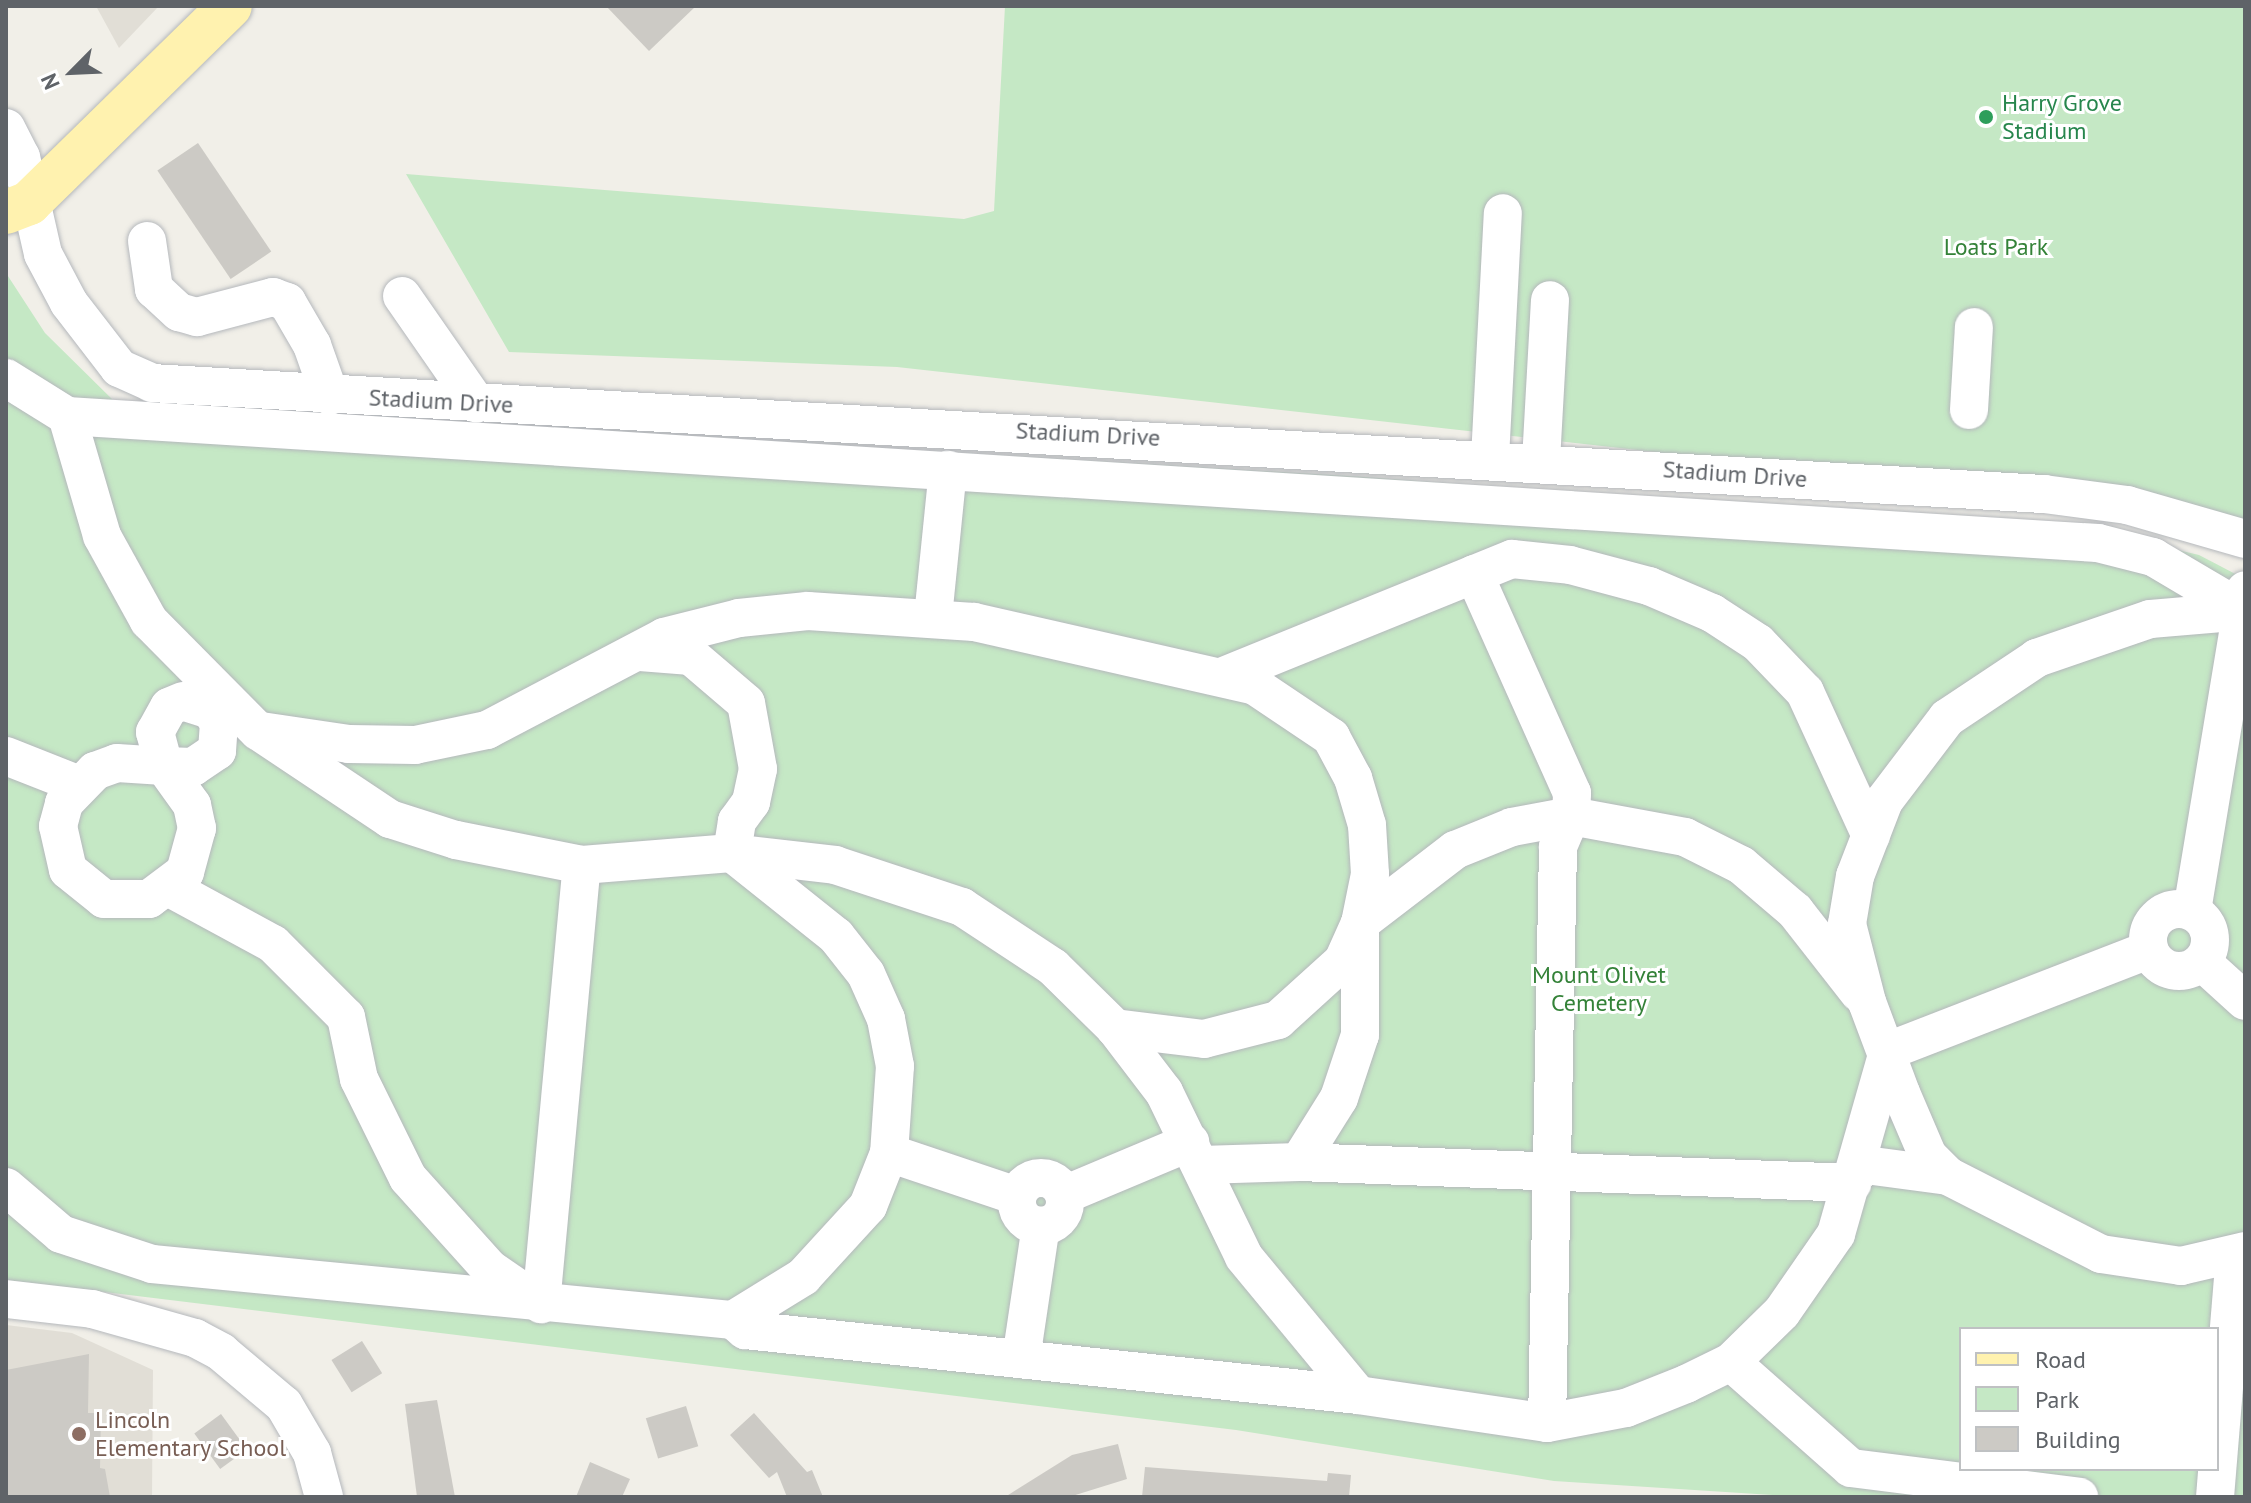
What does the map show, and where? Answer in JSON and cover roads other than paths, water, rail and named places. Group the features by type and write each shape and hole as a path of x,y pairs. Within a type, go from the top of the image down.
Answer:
{"main road":[{"path":"18,207 230,6"}],"street":[{"name":"Stadium Drive","path":"6,128 21,157 18,207 69,303 119,368 173,387 1490,458 2044,494 2127,505 2245,539"},
{"path":"1490,458 1503,213"},
{"path":"147,241 154,289 179,312 197,317 273,297 287,302 312,345 330,396"},
{"path":"402,296 477,404"},
{"path":"1541,461 1550,300"},
{"path":"1969,410 1974,327"},
{"path":"6,378 67,416 948,470 1519,510 2098,543 2153,557 2244,604"},
{"path":"67,416 83,488 124,583 149,621 220,705 390,819 456,840 582,865 732,853 835,865 962,907 1053,967 1115,1028 1164,1092 1244,1257 1358,1395"},
{"path":"933,617 948,470"},
{"path":"1512,559 1519,510"},
{"path":"1221,677 1512,559 1570,565 1649,586 1712,613 1758,643 1805,692 1871,836"},
{"path":"1474,574 1572,793 1571,816 1558,847 1548,1172 1547,1423"},
{"path":"1835,962 1847,924 1855,876 1884,801 1947,718 2037,658 2150,619 2244,604"},
{"path":"1888,1051 2152,955 2184,972 2202,962 2211,940 2192,911 2244,604"},
{"path":"258,731 349,744 415,745 487,730 633,651 739,618 808,611 933,617 1255,686 1331,737 1353,778 1367,825 1370,874 1360,923 1360,1035 1339,1098 1299,1162"},
{"path":"633,651 691,656 746,703 758,769 751,802 737,821 732,853"},
{"path":"164,766 192,805 197,828 190,861 170,888 149,899 104,899 68,870 58,826 77,784 117,763 193,767 217,751 220,705"},
{"path":"6,756 77,784"},
{"path":"1115,1028 1204,1039 1278,1020 1343,961 1360,923 1455,850 1512,827 1571,816 1685,837 1741,865 1795,911 1867,1002"},
{"path":"732,853 826,927 866,974 886,1019 895,1066 889,1153 851,1230 803,1277 733,1320"},
{"path":"541,1304 582,865"},
{"path":"170,888 273,944 346,1017 359,1079 408,1178 490,1269 541,1304"},
{"path":"2152,955 2158,917 2192,911"},
{"path":"1847,924 1867,1002 1928,1156 1948,1176 2101,1254 2181,1266 2240,1253 2219,1458"},
{"path":"2202,962 2245,1001"},
{"path":"6,1187 61,1234 152,1264 541,1304 733,1320 745,1330 1358,1395 1547,1423 1651,1400 1731,1362 1807,1283 1836,1234 1856,1174 1888,1051"},
{"path":"889,1153 1017,1196"},
{"path":"1064,1195 1195,1153 1299,1162 1548,1172 1948,1176"},
{"path":"1047,1178 1064,1195 1058,1219 1041,1225 1024,1219 1017,1196 1023,1185 1047,1178"},
{"path":"1021,1359 1041,1225"},
{"path":"11,1304 92,1309 195,1338 245,1367 284,1405 312,1453 324,1497"},
{"path":"1731,1362 1851,1468 2079,1497"},
{"path":"2215,1497 2218,1471"}],"place":[{"name":"Harry Grove Stadium","path":"1986,117"},
{"name":"Lincoln Elementary School","path":"79,1434"}],"park label":[{"name":"Loats Park","path":"1996,247"},
{"name":"Mount Olivet Cemetery","path":"1599,989"}]}
